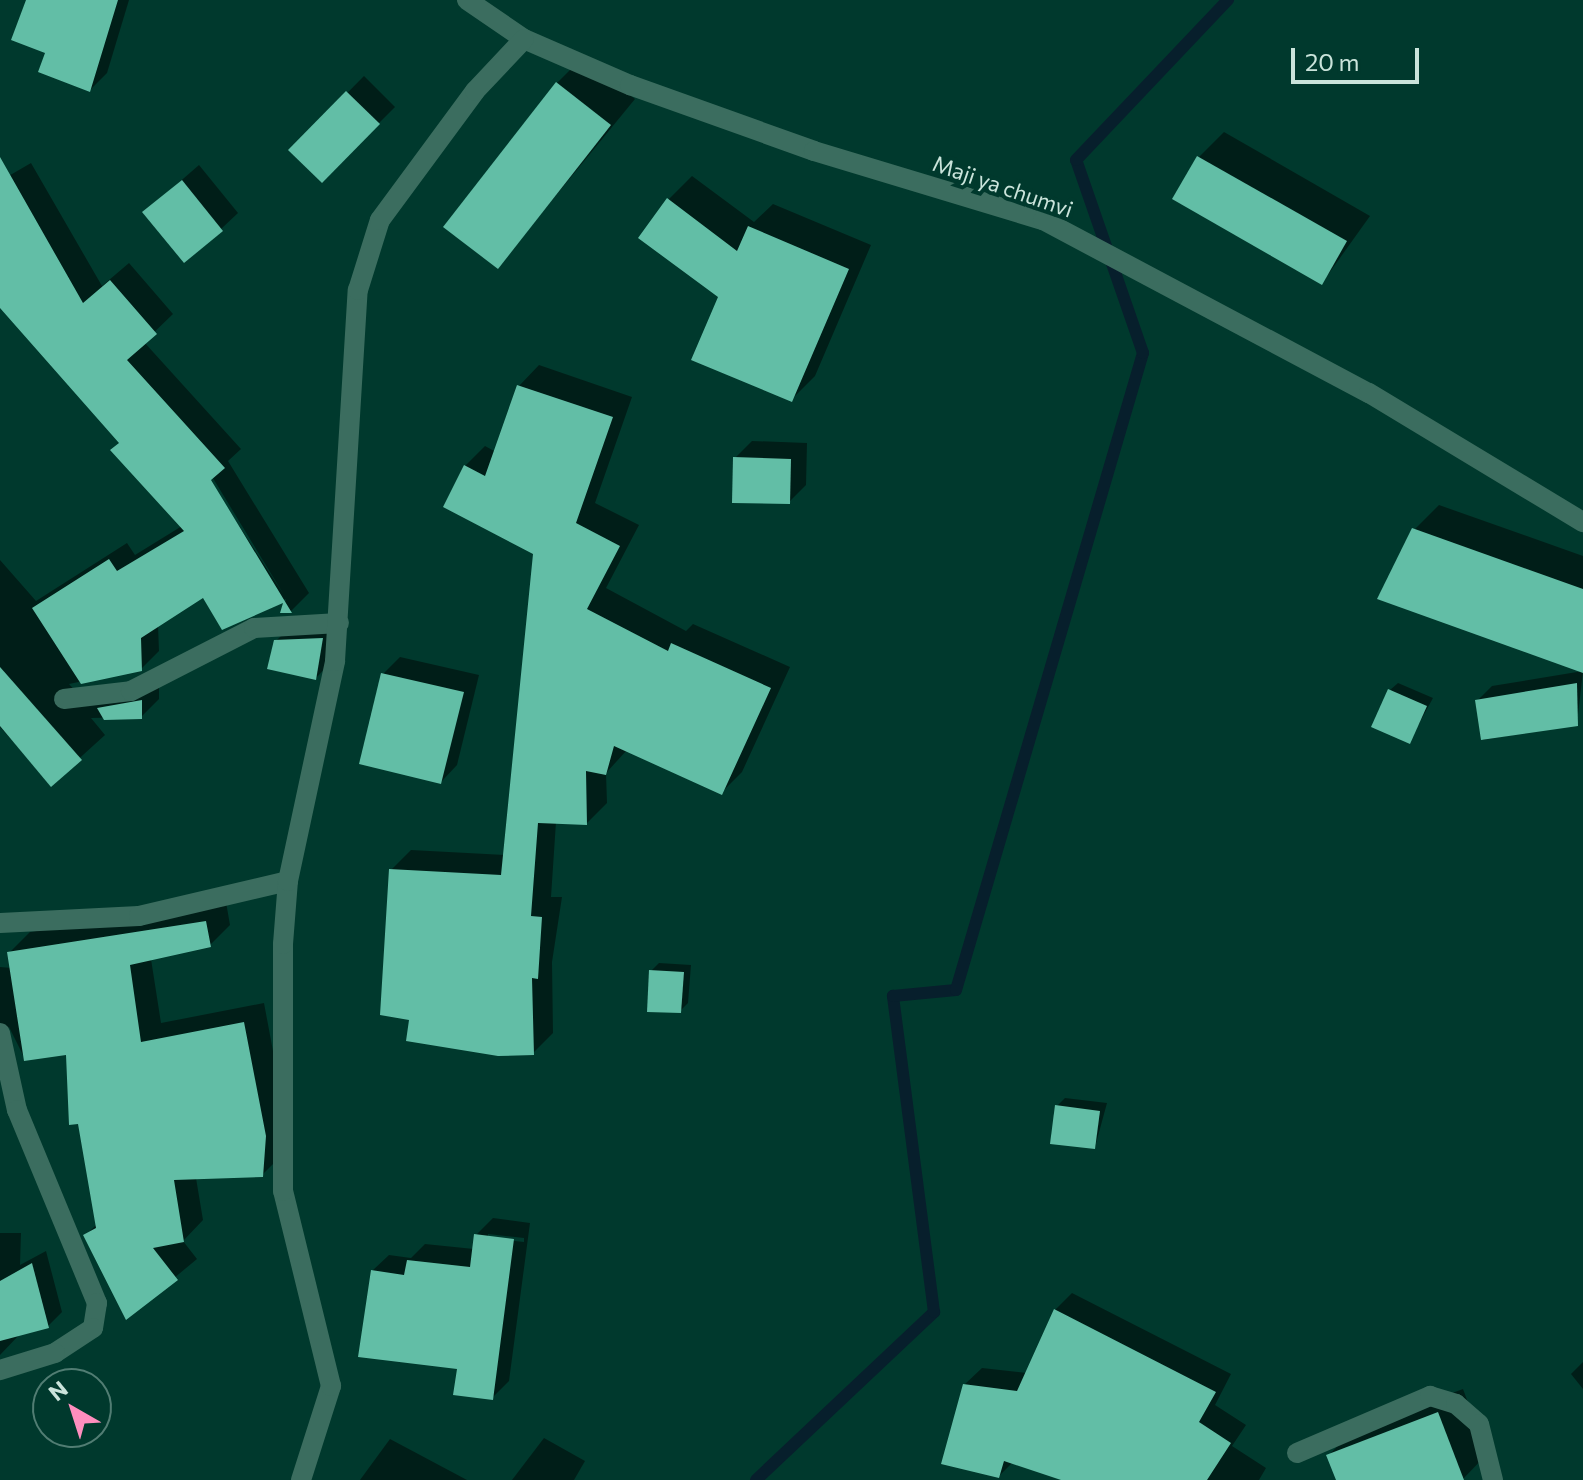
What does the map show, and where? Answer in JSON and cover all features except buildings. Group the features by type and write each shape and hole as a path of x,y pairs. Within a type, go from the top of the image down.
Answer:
{"street":[{"name":"Maji ya chumvi","path":"467,0 524,39 814,151 1043,220 1369,393 1583,522"},
{"path":"301,1480 331,1386 283,1191 288,881 327,725 339,623 350,354 366,252 438,140 524,39"},
{"path":"64,699 131,691 254,628 339,623"},
{"path":"0,923 139,916 288,881"},
{"path":"0,1033 17,1110 97,1303 93,1328 55,1353 0,1370"},
{"path":"1297,1453 1430,1396 1456,1404 1479,1424 1493,1480"}],"waterway":[{"path":"756,1480 934,1312 893,996 956,990 1143,353 1076,160 1228,0"}]}
